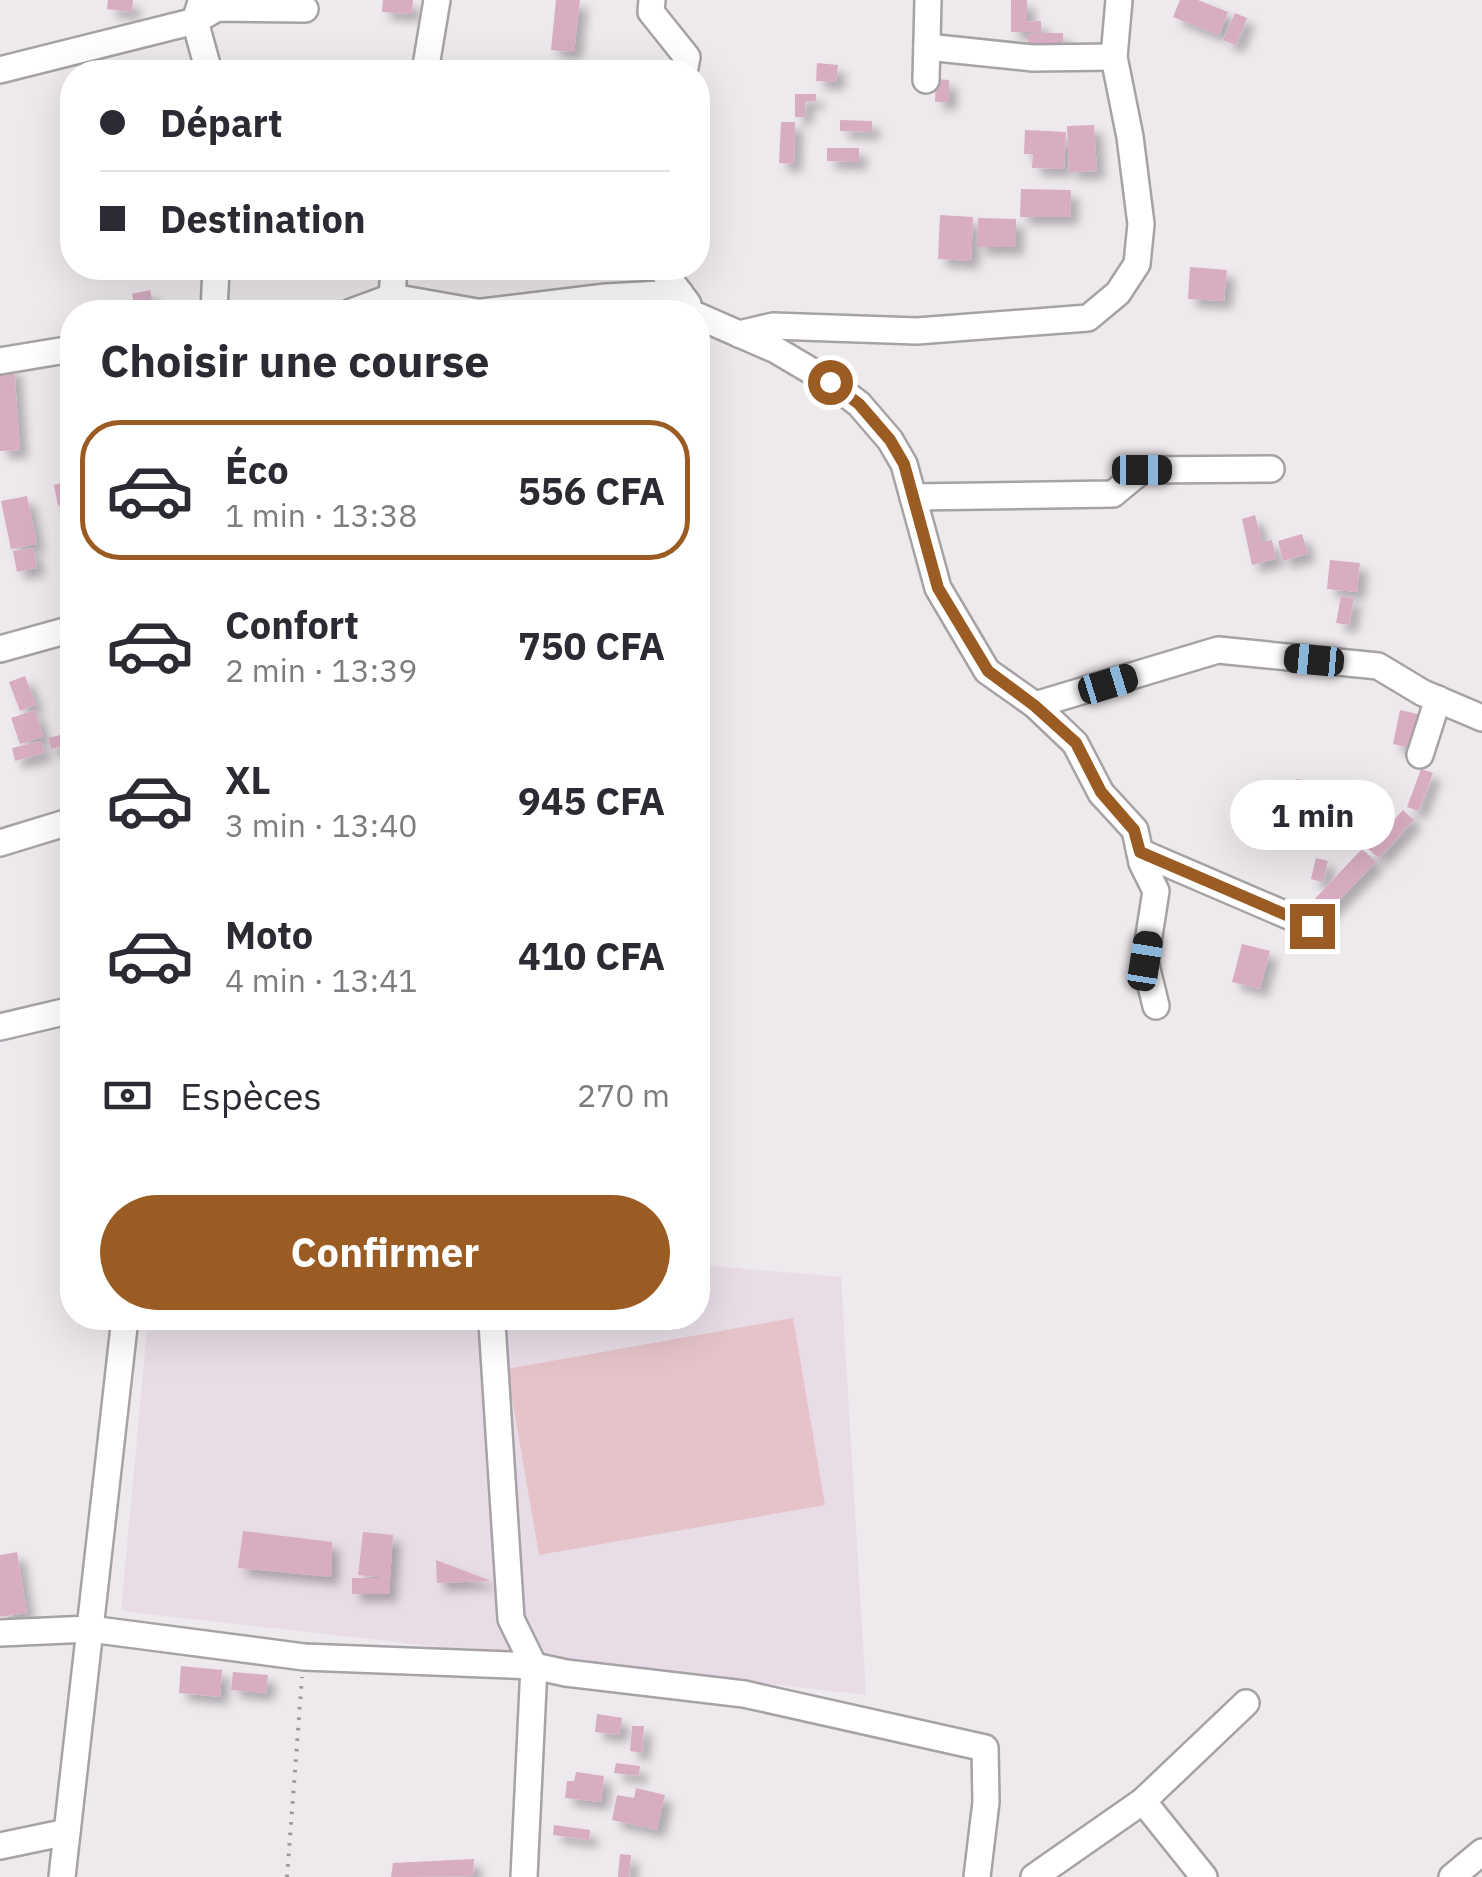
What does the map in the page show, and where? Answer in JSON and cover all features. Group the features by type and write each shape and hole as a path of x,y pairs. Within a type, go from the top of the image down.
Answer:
{"street":[{"path":"427,60 436,0"},
{"path":"652,0 650,12 686,60"},
{"path":"926,80 928,0"},
{"path":"738,334 773,326 918,331 1088,318 1118,292 1138,264 1141,224 1130,137 1114,57 1119,0"},
{"path":"0,70 198,11 305,9"},
{"path":"198,11 207,60"},
{"path":"927,47 1033,58 1114,57"},
{"path":"392,297 393,280"},
{"path":"384,300 409,300"},
{"path":"588,300 625,300"},
{"path":"710,318 776,350 859,404 890,440 904,464 938,588 988,671 1076,743 1101,792 1134,830 1156,892 1145,961 1156,1006"},
{"path":"0,361 60,351"},
{"path":"913,496 1113,494 1142,470 1272,469"},
{"path":"0,648 60,632"},
{"path":"1035,706 1218,650 1378,666 1438,700 1482,718"},
{"path":"1420,754 1438,700"},
{"path":"0,842 60,825"},
{"path":"1140,852 1312,926"},
{"path":"0,1027 60,1013"},
{"path":"62,1877 124,1330"},
{"path":"492,1330 511,1619 534,1666 524,1877"},
{"path":"0,1633 90,1629 304,1657 534,1666 744,1694 985,1748 986,1802 977,1877"},
{"path":"1034,1877 1142,1801 1246,1703"},
{"path":"1142,1801 1204,1877"},
{"path":"0,1846 67,1832"},
{"path":"1452,1877 1482,1852"}],"path":[{"path":"287,1877 304,1657"}],"shaded area":[{"path":"710,1266 841,1277 866,1695 121,1611 147,1330 710,1330"},
{"path":"793,1318 825,1505 539,1555 507,1369"}],"building":[{"path":"108,0 133,0 132,12 107,9"},
{"path":"383,0 413,0 412,14 382,12"},
{"path":"556,0 580,0 574,52 551,50"},
{"path":"1011,0 1027,0 1027,22 1041,21 1041,32 1011,32"},
{"path":"1180,0 1198,0 1228,12 1219,35 1173,17"},
{"path":"1235,13 1247,18 1236,45 1223,40"},
{"path":"1028,33 1063,33 1063,51 1028,52"},
{"path":"817,63 838,65 836,82 816,81"},
{"path":"936,79 949,80 949,102 935,102"},
{"path":"795,94 816,94 816,101 805,102 805,117 795,117"},
{"path":"840,120 872,121 872,132 840,131"},
{"path":"781,122 795,122 794,164 779,163"},
{"path":"1094,125 1097,171 1069,172 1067,126"},
{"path":"1025,130 1066,132 1064,169 1032,168 1033,154 1024,154"},
{"path":"827,148 859,148 859,162 827,161"},
{"path":"1021,189 1071,190 1070,217 1020,217"},
{"path":"940,215 973,217 971,261 938,259"},
{"path":"978,218 1016,219 1016,247 977,247"},
{"path":"1190,267 1227,270 1224,301 1188,299"},
{"path":"150,290 152,300 133,300 132,294"},
{"path":"14,366 20,450 0,451 0,367"},
{"path":"60,483 60,506 58,506 54,485"},
{"path":"27,496 37,544 11,549 1,501"},
{"path":"1255,515 1262,542 1272,540 1276,559 1252,565 1242,519"},
{"path":"1302,534 1308,554 1283,561 1278,541"},
{"path":"33,548 37,568 17,572 13,551"},
{"path":"1330,560 1360,563 1357,592 1327,589"},
{"path":"1341,596 1354,598 1349,625 1336,623"},
{"path":"25,676 36,705 20,711 9,682"},
{"path":"35,710 43,737 20,744 11,718"},
{"path":"1400,710 1418,714 1410,748 1393,744"},
{"path":"60,735 60,747 51,749 48,738"},
{"path":"41,741 44,753 15,761 12,748"},
{"path":"1421,769 1433,773 1419,811 1407,807"},
{"path":"1296,779 1334,786 1328,820 1290,813"},
{"path":"1403,810 1414,820 1379,858 1368,849"},
{"path":"1362,849 1376,862 1323,917 1309,905"},
{"path":"1316,858 1328,861 1323,882 1311,879"},
{"path":"1242,944 1270,951 1260,989 1232,982"},
{"path":"243,1531 332,1542 331,1577 238,1568"},
{"path":"363,1532 393,1535 389,1594 352,1594 352,1578 389,1578 358,1575"},
{"path":"17,1552 27,1613 0,1617 0,1555"},
{"path":"436,1560 491,1581 437,1583"},
{"path":"181,1666 222,1670 220,1697 179,1693"},
{"path":"233,1672 268,1675 266,1693 231,1690"},
{"path":"597,1714 622,1718 619,1735 595,1732"},
{"path":"632,1726 644,1726 642,1753 630,1751"},
{"path":"616,1763 640,1766 639,1776 614,1773"},
{"path":"576,1772 604,1776 601,1802 565,1798 567,1781 574,1781"},
{"path":"636,1788 665,1795 657,1830 612,1820 617,1795 634,1798"},
{"path":"554,1825 590,1830 589,1840 553,1835"},
{"path":"620,1854 631,1855 629,1877 618,1877"},
{"path":"474,1859 473,1876 391,1877 393,1863"}],"route":[{"path":"830,382 859,404 890,440 904,464 938,588 988,671 1076,743 1101,792 1134,830 1140,852 1312,926"}]}
